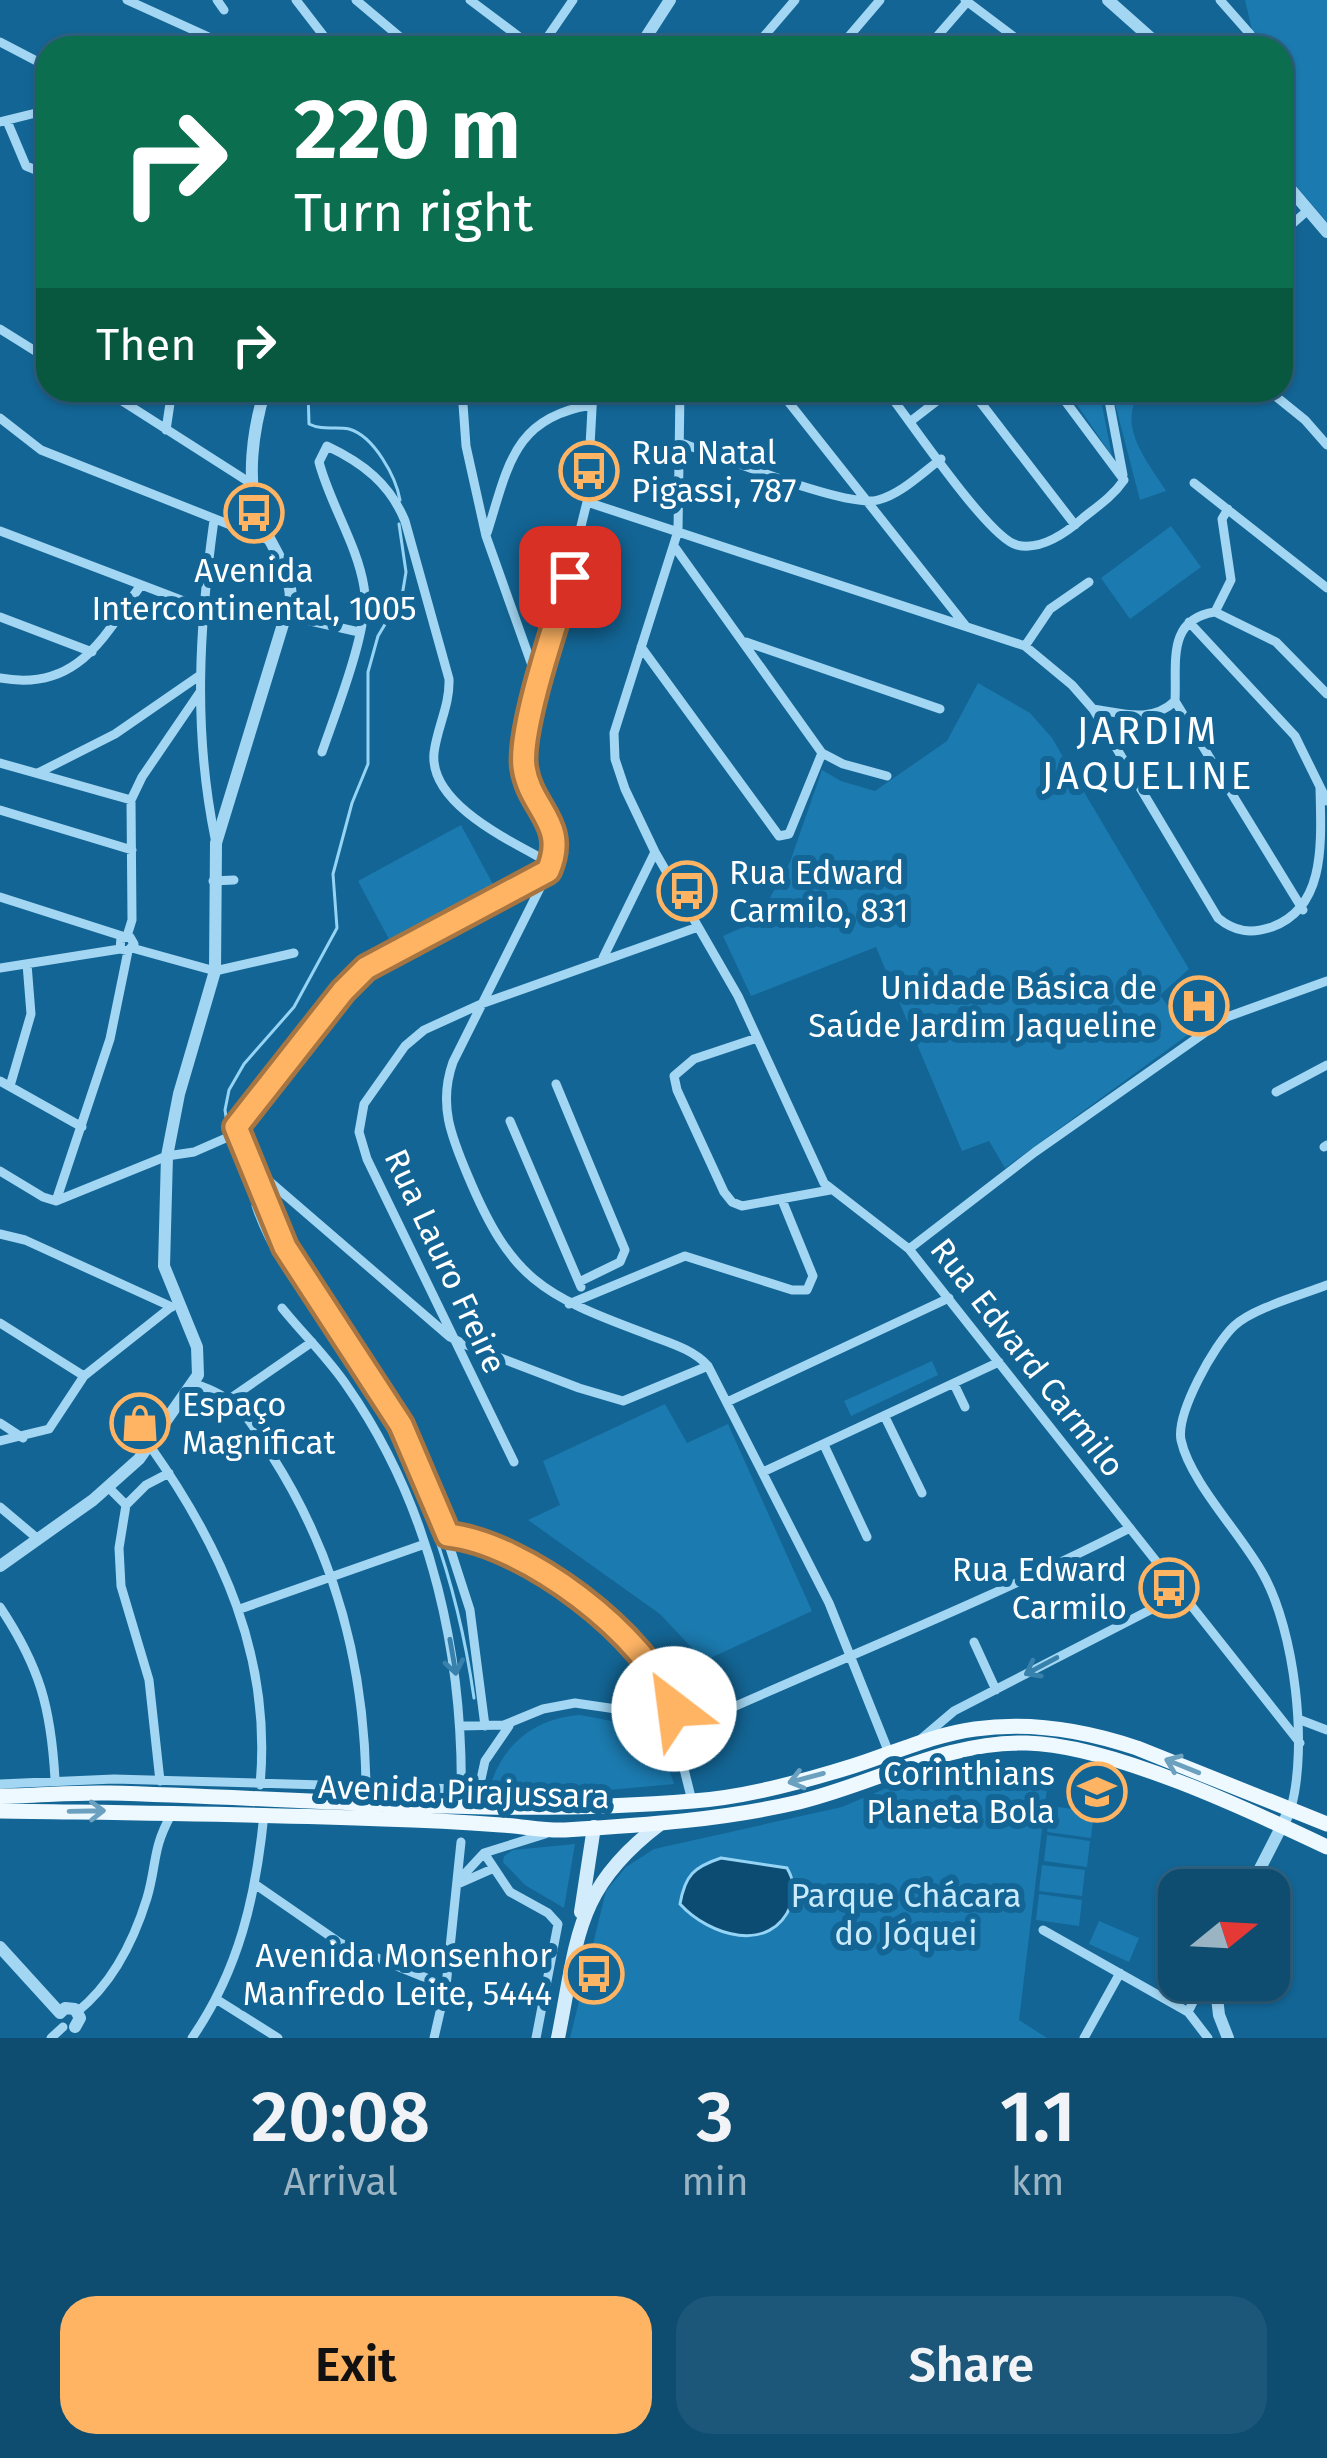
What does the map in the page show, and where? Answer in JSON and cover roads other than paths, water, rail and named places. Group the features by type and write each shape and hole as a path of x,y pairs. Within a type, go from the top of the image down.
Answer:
{"main road":[{"name":"Avenida Pirajussara","path":"0,1811 263,1814 461,1804 692,1801 754,1792 920,1740 976,1729 1042,1726 1136,1748 1327,1824"},
{"name":"Avenida Pirajussara","path":"0,1796 103,1792 461,1804 559,1830 731,1817 802,1801 972,1746 1031,1743 1088,1752 1327,1847"},
{"path":"1088,1752 1134,1762 1140,1754 1136,1748"},
{"path":"579,1936 594,1827 620,1812 692,1801"},
{"path":"558,2038 586,1909 606,1872 660,1823"}],"street":[{"path":"127,0 206,36"},
{"path":"296,0 324,36"},
{"path":"356,0 399,36"},
{"path":"470,0 520,36"},
{"path":"546,36 573,0"},
{"path":"647,36 670,0"},
{"path":"764,36 795,0"},
{"path":"849,36 880,0"},
{"path":"1108,0 1148,36"},
{"path":"937,36 966,1 1013,36"},
{"path":"1226,3 1250,34"},
{"path":"0,42 36,61"},
{"path":"36,113 3,122 26,166 36,170"},
{"path":"1293,192 1327,232"},
{"path":"1293,223 1308,209"},
{"path":"0,329 36,352"},
{"path":"123,402 252,484"},
{"path":"166,430 170,402"},
{"path":"0,1566 108,1487 150,1446 194,1384 197,1347 174,1306 162,1252 167,1156 179,1094 215,971 216,843 288,616 288,578 264,527 252,484 263,402"},
{"path":"463,402 466,446 486,536 539,685"},
{"path":"592,402 587,502 523,760 530,789 554,832 550,868 481,1004 446,1085 444,1107 482,1210 526,1276 569,1304 683,1348 708,1366 851,1654 889,1753"},
{"name":"Rua Edvard Carmilo","path":"680,402 678,531 614,733 625,789 757,1038 830,1190 909,1249 1300,1743"},
{"path":"789,402 965,625"},
{"path":"896,402 985,521 1011,543 1045,543 1075,525 1124,480"},
{"path":"911,421 936,402"},
{"path":"980,402 1075,525"},
{"path":"1066,402 1124,480"},
{"path":"1109,402 1124,480"},
{"path":"1283,402 1327,445"},
{"path":"486,536 506,473 526,434 559,413 592,406"},
{"path":"0,418 41,450 271,541"},
{"path":"681,443 868,502 889,496 940,459"},
{"path":"322,752 359,632 365,591 319,462 322,451 329,447 382,482 396,498 405,521 449,679 448,706 434,748 438,783 452,799 550,868"},
{"path":"1194,483 1327,588"},
{"path":"229,524 254,500"},
{"path":"587,502 1025,646 1093,709 1218,918 1240,931 1280,925 1303,910 1318,887 1324,836 1320,787"},
{"path":"1228,509 1222,519 1231,580 1215,612 1189,622 1179,635 1174,701 1303,910"},
{"path":"214,520 199,676 204,784 216,843"},
{"path":"248,532 264,527"},
{"path":"0,532 202,608"},
{"path":"674,546 821,752 843,764 887,776"},
{"path":"1025,646 1050,609 1089,583"},
{"path":"0,678 45,679 70,670 92,652 141,585"},
{"path":"1215,612 1276,642 1327,694"},
{"path":"288,616 359,632"},
{"path":"0,617 92,652"},
{"path":"1189,622 1295,736 1327,802"},
{"path":"746,642 940,709"},
{"path":"641,647 779,836 789,834 821,752"},
{"path":"38,773 139,720 199,676"},
{"path":"127,949 118,942 132,920 131,800 142,776 200,692"},
{"path":"1093,709 1145,716 1166,710 1174,701"},
{"path":"0,763 131,800"},
{"path":"0,810 132,850"},
{"path":"603,958 656,852"},
{"path":"0,1171 56,1201 167,1156 212,1146 236,1127 366,968 550,868"},
{"path":"213,881 234,880"},
{"path":"0,897 125,936"},
{"name":"Rua Lauro Freire","path":"514,1462 367,1159 360,1123 370,1094 415,1037 481,1004 698,927"},
{"path":"56,1201 110,1040 127,949"},
{"path":"0,968 127,949 215,971 294,953"},
{"path":"27,964 31,1014 5,1084 82,1126"},
{"path":"909,1249 1049,1142 1227,1017 1327,981"},
{"path":"757,1038 694,1059 676,1071 674,1083 728,1199 742,1206 830,1190"},
{"path":"1276,1091 1327,1066"},
{"path":"556,1084 626,1250 620,1262 579,1282"},
{"path":"510,1121 586,1297"},
{"path":"236,1127 285,1247 401,1425 448,1535 477,1642 485,1726"},
{"path":"255,1169 450,1337 622,1400 708,1366"},
{"path":"569,1304 685,1256 791,1290 807,1290 813,1276 782,1200"},
{"path":"0,1234 26,1240 174,1306"},
{"path":"1260,1869 1291,1808 1300,1771 1285,1626 1264,1576 1190,1463 1181,1442 1180,1418 1193,1387 1235,1325 1327,1285"},
{"path":"727,1402 949,1298"},
{"path":"0,1441 40,1434 57,1421 84,1376 174,1306"},
{"path":"282,1308 344,1381 367,1418 405,1490 425,1544 452,1650 461,1804 477,1797 484,1761 512,1723"},
{"path":"0,1323 84,1376"},
{"path":"231,1398 312,1342"},
{"path":"764,1472 999,1362"},
{"path":"194,1384 231,1398 297,1497 333,1577 364,1723 366,1788"},
{"path":"953,1384 965,1407"},
{"path":"885,1417 922,1493"},
{"path":"0,1423 23,1438"},
{"path":"824,1444 867,1537"},
{"path":"150,1446 210,1543 240,1609 260,1690 260,1784"},
{"path":"160,1780 149,1680 118,1562 126,1505 146,1485 169,1473"},
{"path":"108,1487 126,1505"},
{"path":"0,1507 38,1540"},
{"path":"460,1726 512,1723 562,1704 592,1703 623,1710 675,1733 851,1654 947,1617 1130,1528"},
{"path":"448,1535 478,1538 610,1621 653,1668 672,1702 692,1801"},
{"path":"240,1609 425,1544"},
{"path":"920,1740 944,1717 1183,1593"},
{"path":"0,1607 26,1646 43,1688 52,1722 56,1779"},
{"path":"974,1642 996,1690"},
{"path":"623,1710 645,1709 655,1703 658,1691 653,1668"},
{"path":"1298,1719 1327,1730"},
{"name":"Avenida Pirajussara","path":"0,1784 160,1780 366,1788 461,1804"},
{"path":"145,1810 156,1840"},
{"path":"51,2038 80,2018 77,2012 111,1976 137,1925 148,1895 156,1840 173,1811"},
{"path":"192,2038 217,2000 247,1926 263,1814"},
{"path":"458,1882 484,1853 514,1840 559,1830"},
{"path":"434,2038 446,1986 461,1842"},
{"path":"484,1853 510,1892 548,1913 558,1924 536,2038"},
{"path":"458,1882 492,1869"},
{"path":"256,1885 340,1943 446,1986"},
{"path":"1042,1930 1188,2012 1208,2038"},
{"path":"0,1947 71,2026"},
{"path":"1084,2038 1120,1973"},
{"path":"217,2000 278,2038"},
{"path":"1188,2012 1194,2001"},
{"path":"1217,2001 1228,2038"}],"waterway":[{"path":"308,402 309,424 349,429 375,448 400,500"},
{"path":"227,1123 229,1090 244,1064 294,1007 337,928 333,874 368,764 368,672 378,636 402,596 406,572 399,524"},
{"path":"253,1206 285,1271 377,1409 416,1488 446,1569 474,1698"}],"place":[{"name":"Rua Natal Pigassi, 787","path":"589,471"},
{"name":"Avenida Intercontinental, 1005","path":"254,513"},
{"name":"Rua Edward Carmilo, 831","path":"687,891"},
{"name":"Unidade Básica de Saúde Jardim Jaqueline","path":"1199,1006"},
{"name":"Espaço Magníficat","path":"140,1423"},
{"name":"Rua Edward Carmilo","path":"1169,1588"},
{"name":"Corinthians Planeta Bola","path":"1097,1792"},
{"name":"Avenida Monsenhor Manfredo Leite, 5444","path":"594,1974"}],"district":[{"name":"JARDIM JAQUELINE","path":"1148,752"}],"park label":[{"name":"Parque Chácara do Jóquei","path":"906,1914"}]}
